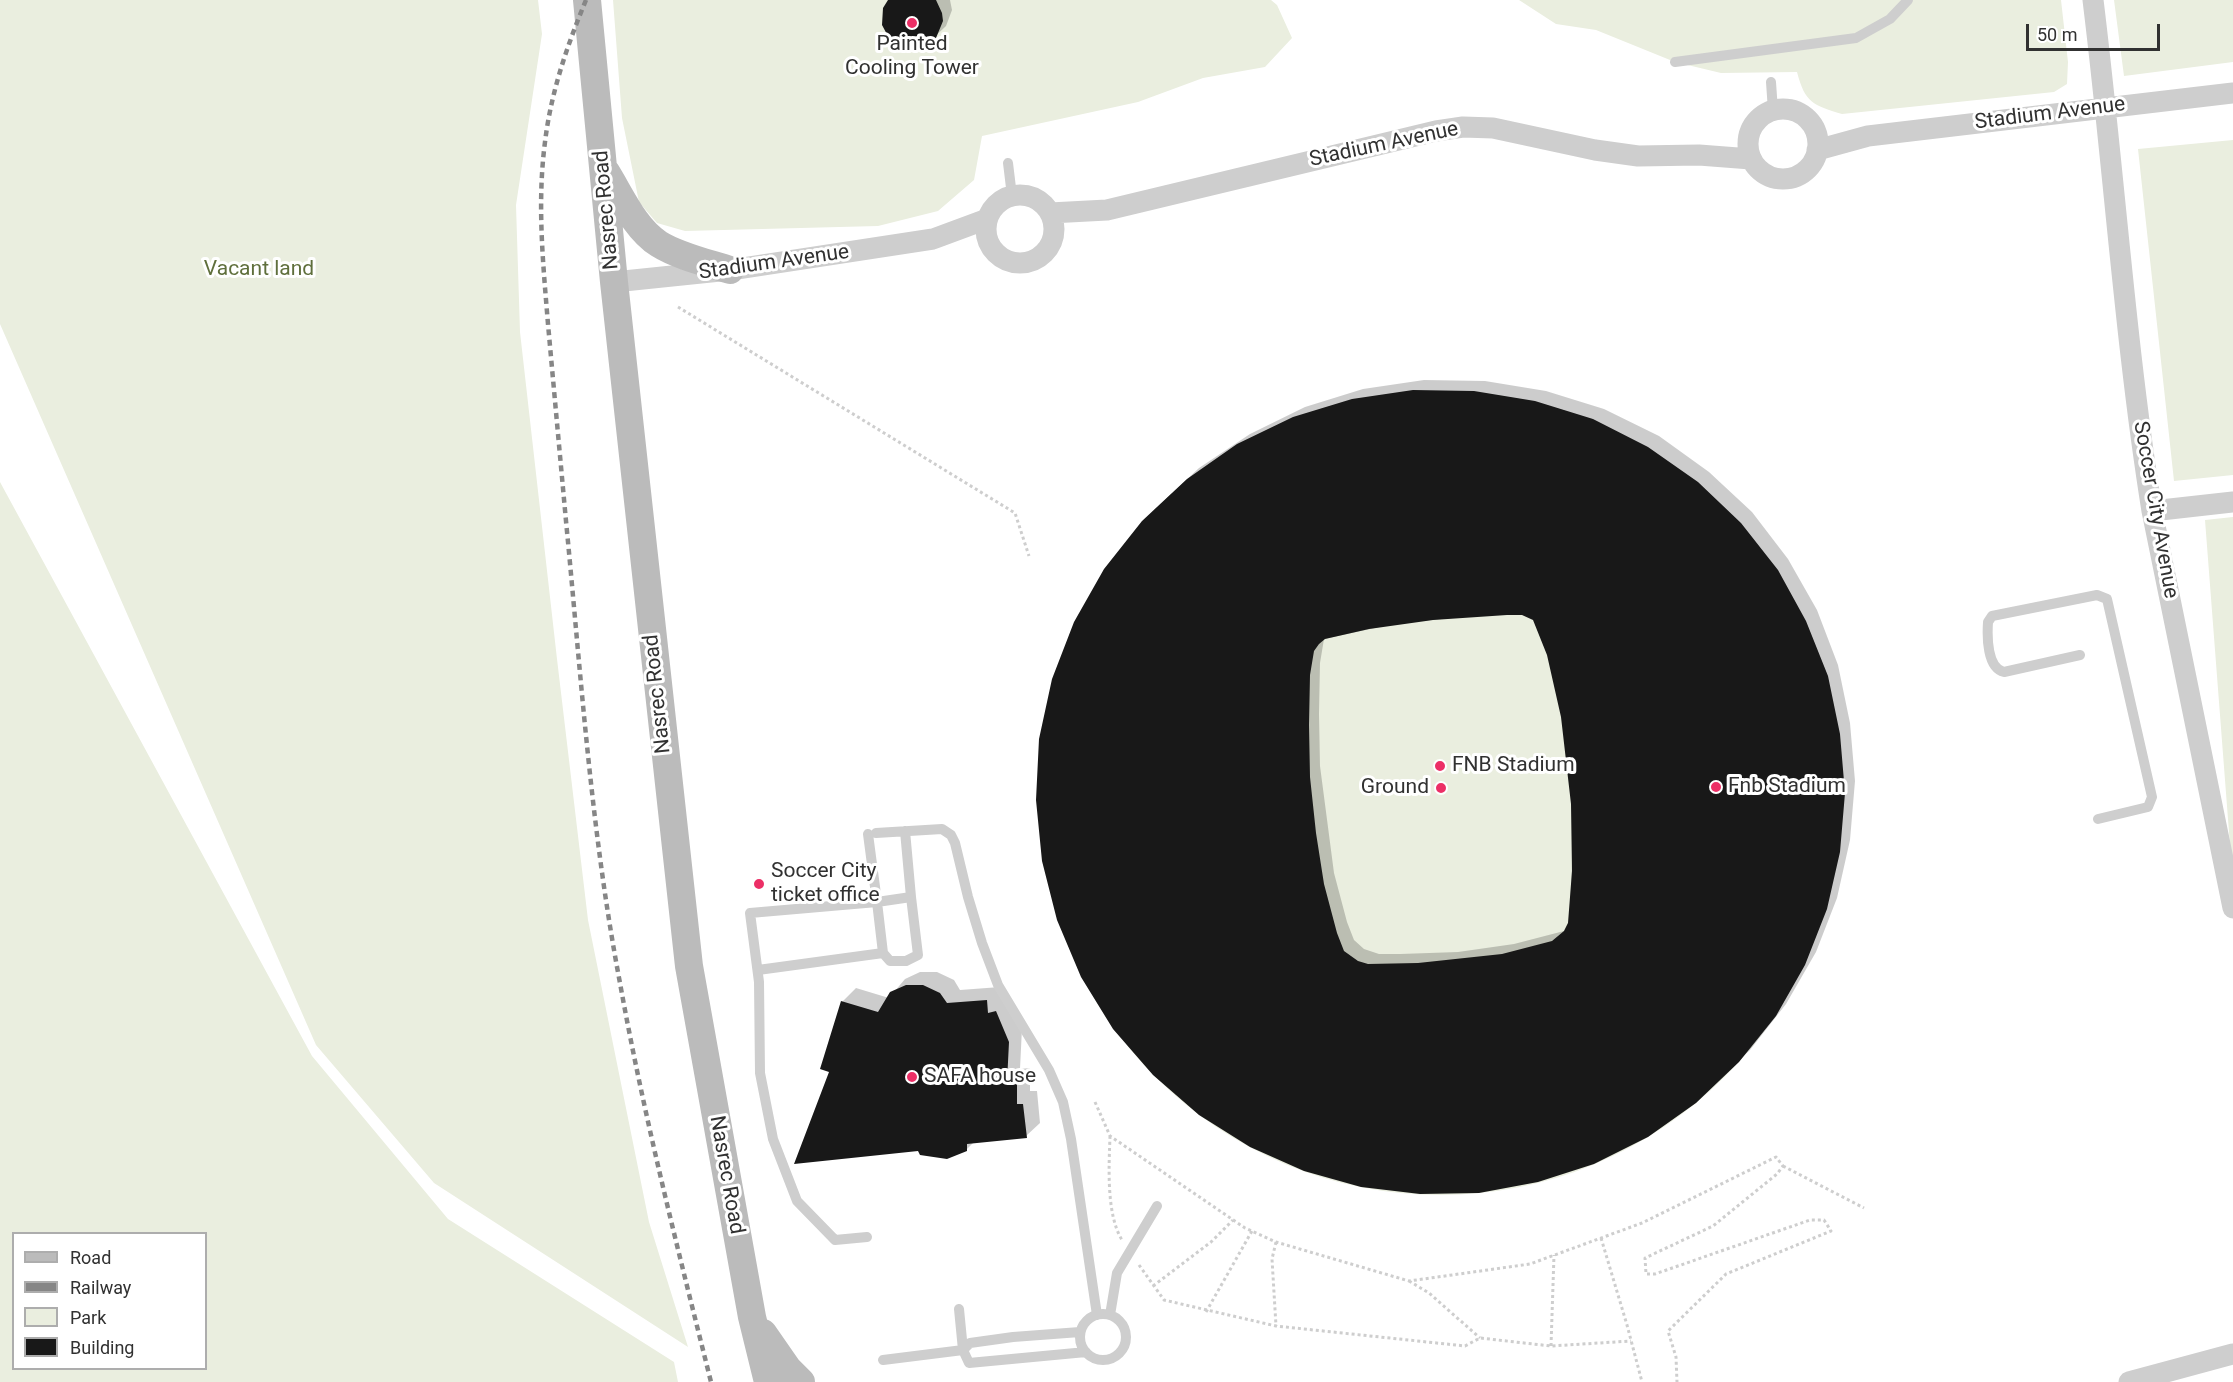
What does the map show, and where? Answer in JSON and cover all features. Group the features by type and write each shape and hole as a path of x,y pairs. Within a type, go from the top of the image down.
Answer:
{"main road":[{"name":"Nasrec Road","path":"587,0 614,282 689,966 752,1317 768,1382"},
{"path":"604,168 640,226 653,240 666,248 730,270"},
{"path":"752,1317 788,1369 801,1382"}],"street":[{"name":"Soccer City Avenue","path":"2092,0 2106,107 2142,448 2152,511 2233,908"},
{"name":"Stadium Avenue","path":"1817,150 1868,136 2233,93"},
{"path":"1773,111 1796,112 1814,128 1817,139 1817,150 1808,169 1789,179 1779,179 1763,173 1751,159 1748,148 1749,135 1754,125 1762,116 1773,111"},
{"name":"Stadium Avenue","path":"1050,213 1107,210 1425,134 1463,127 1493,128 1595,150 1638,156 1699,155 1751,159"},
{"name":"Stadium Avenue","path":"1814,128 1868,136"},
{"name":"Stadium Avenue","path":"1699,155 1749,135"},
{"path":"1023,195 1034,198 1050,213 1054,224 1050,246 1034,260 1024,263 1013,263 994,253 985,232 987,219 992,209 1001,201 1012,196 1023,195"},
{"name":"Stadium Avenue","path":"1053,236 1107,210"},
{"name":"Stadium Avenue","path":"614,282 730,270 933,239 987,219"},
{"name":"Stadium Avenue","path":"933,239 988,243"},
{"path":"2152,511 2233,502"},
{"path":"2129,1382 2233,1354"}],"lane":[{"path":"1675,62 1856,38 1890,19 1908,0"},
{"path":"1771,82 1773,111"},
{"path":"1008,163 1012,196"},
{"path":"2080,655 2004,672 1998,671 1992,662 1988,622 1992,616 2069,599 2097,595 2107,599 2152,797 2148,807 2098,819"},
{"path":"905,831 918,955 906,961 890,961 883,952 872,834 905,831 942,829 951,835 979,934 998,985 1057,1086 1069,1125 1097,1315"},
{"path":"867,1237 835,1240 797,1201 773,1138 760,1073 758,970 750,913 911,897"},
{"path":"758,970 883,952"},
{"path":"1110,1315 1117,1273 1157,1206"},
{"path":"959,1309 963,1350 969,1363 1086,1352"},
{"path":"1097,1315 1110,1315 1118,1319 1126,1332 1124,1347 1114,1357 1107,1359 1093,1357 1086,1352 1080,1340 1080,1332 1088,1319 1097,1315"},
{"path":"883,1360 963,1350 970,1344 1014,1337 1080,1332"}],"path":[{"path":"678,307 1015,513 1029,556"},
{"path":"1095,1102 1110,1136 1108,1173 1115,1229 1164,1300 1276,1326 1465,1346 1480,1338 1551,1346 1632,1341"},
{"path":"1110,1136 1252,1231 1276,1242 1409,1281 1429,1293 1480,1338"},
{"path":"1409,1281 1530,1264 1642,1223 1776,1157 1783,1166 1864,1208"},
{"path":"1677,1382 1676,1357 1668,1331 1726,1274 1831,1232 1824,1220 1810,1220 1655,1274 1646,1275 1645,1258 1713,1226 1783,1166"},
{"path":"1153,1286 1211,1242 1233,1220"},
{"path":"1206,1311 1252,1231"},
{"path":"1601,1238 1632,1341 1641,1382"},
{"path":"1276,1242 1272,1259 1276,1326"},
{"path":"1551,1346 1554,1255"}],"green space":[{"name":"Vacant land","path":"0,0 538,0 542,34 516,205 520,332 588,920 649,1222 688,1347 434,1183 316,1045 0,324"},
{"path":"613,0 1271,0 1277,5 1292,38 1265,67 1203,78 1138,102 982,136 974,180 938,211 878,226 685,231 657,223 639,202 622,118"},
{"path":"1519,0 2061,0 2068,62 2067,84 2054,92 1842,114 1817,105 1807,97 1797,72 1721,73 1675,62 1596,30 1556,24"},
{"path":"2114,0 2233,0 2233,62 2124,76"},
{"path":"2233,140 2233,475 2174,481 2138,149"},
{"name":"FNB Stadium","path":"1440,391 1479,393 1518,399 1557,408 1594,421 1630,438 1663,459 1695,482 1724,509 1751,538 1774,570 1795,603 1812,639 1825,676 1834,715 1840,754 1842,793 1840,832 1834,871 1825,910 1812,947 1795,983 1774,1016 1751,1048 1724,1077 1695,1104 1663,1127 1630,1148 1594,1165 1557,1178 1518,1187 1479,1193 1440,1195 1401,1193 1362,1187 1323,1178 1286,1165 1250,1148 1217,1127 1185,1104 1156,1077 1129,1048 1106,1016 1085,983 1068,947 1055,910 1046,871 1040,832 1038,793 1040,754 1046,715 1055,676 1068,639 1085,603 1106,570 1129,538 1156,509 1185,482 1217,459 1250,438 1286,421 1323,408 1362,399 1401,393"},
{"path":"0,482 312,1056 448,1219 674,1362 678,1382 0,1382"},
{"path":"2233,517 2233,884 2205,520"}],"building":[{"name":"Painted Cooling Tower","path":"888,0 936,0 943,21 936,38 930,44 914,50 905,49 890,40 882,25 883,8"},
{"name":"FNB Stadium","path":"1413,390 1474,391 1535,401 1593,419 1648,447 1698,482 1741,523 1778,570 1806,621 1828,676 1840,734 1845,793 1840,852 1827,909 1805,965 1776,1016 1739,1062 1696,1103 1648,1137 1594,1164 1538,1182 1479,1193 1420,1194 1361,1187 1304,1171 1250,1147 1199,1115 1153,1075 1113,1029 1081,977 1057,920 1042,861 1036,800 1039,739 1052,679 1074,622 1104,569 1142,521 1187,479 1237,444 1293,417 1352,399","holes":["1522,615 1533,620 1547,655 1561,717 1571,804 1572,871 1568,923 1564,931 1552,941 1502,954 1418,963 1368,964 1358,961 1344,951 1337,933 1324,884 1316,833 1310,777 1309,725 1310,675 1314,651 1325,639 1369,629 1433,620"]},
{"name":"SAFA house","path":"906,985 923,985 940,993 947,1003 987,1000 988,1013 996,1011 1009,1042 1007,1082 1017,1081 1017,1104 1023,1104 1027,1138 967,1144 967,1151 947,1159 920,1155 918,1151 794,1164 829,1072 820,1069 841,1001 878,1012 890,992"}],"railway":[{"path":"586,0 561,70 551,105 545,142 541,210 548,324 601,868 629,1033 674,1233 711,1382"}],"place":[{"name":"Painted Cooling Tower","path":"912,23"},
{"name":"FNB Stadium","path":"1440,766"},
{"name":"Fnb Stadium","path":"1716,787"},
{"name":"Ground","path":"1441,788"},
{"name":"Soccer City ticket office","path":"759,884"},
{"name":"SAFA house","path":"912,1077"}]}
